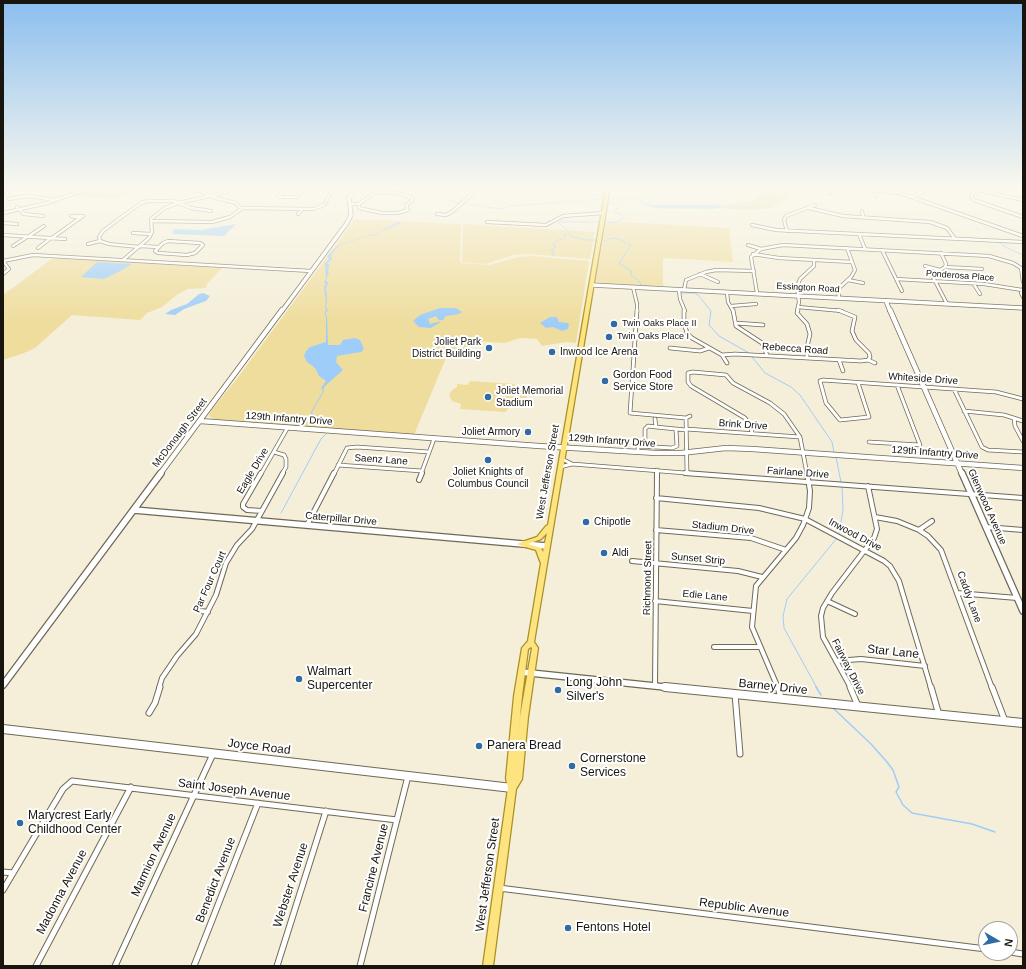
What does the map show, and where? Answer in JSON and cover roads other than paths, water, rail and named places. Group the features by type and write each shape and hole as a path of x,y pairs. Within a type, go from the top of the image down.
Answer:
{"main road":[{"name":"West Jefferson Street","path":"488,966 512,788 510,778 525,648 531,642 546,546 601,232"},
{"path":"521,544 539,538 550,526"},
{"path":"521,544 539,550 544,562"},
{"name":"West Jefferson Street","path":"512,788 518,779 524,717 535,648 531,642"}],"street":[{"path":"13,246 35,232"},
{"path":"38,248 60,232"},
{"path":"100,241 99,237 102,232"},
{"name":"McDonough Street","path":"3,685 340,232"},
{"path":"816,232 1023,242"},
{"path":"950,232 955,239"},
{"path":"1012,232 1023,236"},
{"path":"123,260 149,238 151,234 133,233"},
{"path":"859,234 865,249"},
{"path":"3,235 65,239"},
{"path":"88,244 100,241 113,245 157,248 165,242 173,241 200,243 203,245 195,253 187,255 158,253 155,251 157,248"},
{"path":"748,244 761,249"},
{"path":"758,293 751,257 761,249 788,245 989,256 1018,265 1022,270 1021,276 1023,282"},
{"path":"839,298 838,289 848,280 855,270 846,248"},
{"path":"882,250 902,291"},
{"path":"941,253 946,262 945,266"},
{"path":"753,254 779,258 852,262"},
{"path":"3,274 9,269 3,261 28,255 311,271"},
{"path":"807,358 807,347 810,334 807,324 797,313 797,287 798,283 814,266 814,260"},
{"path":"925,266 940,270"},
{"path":"948,304 932,276 945,266 982,269"},
{"path":"727,363 722,355 692,338 687,333 684,324 685,312 680,299 682,290 686,280 700,274 716,270 754,271"},
{"path":"700,274 718,282"},
{"name":"Ponderosa Place","path":"896,279 972,283 1022,289"},
{"path":"848,280 864,284"},
{"path":"972,283 980,294"},
{"name":"Essington Road","path":"592,285 1023,308"},
{"path":"633,287 637,304 630,413 688,417 686,429 687,473"},
{"path":"1022,289 1021,293 1023,297"},
{"path":"727,292 728,302 734,312 737,328 762,343 767,355"},
{"name":"Glenwood Avenue","path":"886,300 1023,611"},
{"path":"731,306 756,304"},
{"path":"798,307 849,312 855,317 852,331 856,340 869,353 870,357 868,360 875,363"},
{"path":"849,312 853,310"},
{"path":"736,323 763,325"},
{"path":"670,348 700,351 709,348"},
{"name":"Rebecca Road","path":"722,355 767,355 861,362 868,360"},
{"path":"839,360 843,371"},
{"path":"752,433 751,428 744,418 691,386 688,382 688,373 726,374 733,383 770,403 784,414 800,437 810,500 805,520 800,532 756,586 753,611 752,627 778,686 781,699"},
{"name":"Whiteside Drive","path":"858,383 869,417 840,420 826,403 820,381 924,386 996,392 1023,398"},
{"path":"869,442 920,444 897,385"},
{"path":"954,389 984,449 1023,452"},
{"path":"964,410 995,413 1023,421"},
{"path":"1014,418 1015,426 1023,441"},
{"path":"645,447 645,429 648,426 656,426 655,419"},
{"name":"129th Infantry Drive","path":"200,421 665,454 726,448 1023,468"},
{"name":"Brink Drive","path":"656,426 676,430 686,429 800,437"},
{"name":"Eagle Drive","path":"262,511 247,510 243,507 243,504 288,428"},
{"path":"638,452 638,446 672,448 677,446 676,430"},
{"path":"419,480 434,438"},
{"path":"307,525 345,450 350,447 429,452"},
{"name":"Par Four Court","path":"149,713 155,703 162,678 177,656 193,638 208,612 216,595 226,563 237,545 248,534 286,467 286,459 284,455 274,452"},
{"name":"Fairlane Drive","path":"562,459 572,464"},
{"name":"Fairlane Drive","path":"560,468 572,464 1023,498"},
{"name":"Saenz Lane","path":"338,465 422,471"},
{"name":"Richmond Street","path":"655,686 657,470"},
{"name":"Fairway Drive","path":"858,707 854,692 823,637 821,626 823,608 827,601 866,551 874,538 877,529 868,486"},
{"name":"Inwood Drive","path":"656,498 759,508 805,520 866,551 890,566 899,580 939,715"},
{"name":"Caterpillar Drive","path":"134,510 546,546"},
{"name":"Caddy Lane","path":"875,517 897,521 919,530 932,539 941,550 1006,722"},
{"path":"919,530 932,521"},
{"path":"986,527 1023,530"},
{"name":"Stadium Drive","path":"656,530 751,538 786,550"},
{"name":"Sunset Strip","path":"632,561 738,571 762,577"},
{"path":"957,593 1017,598"},
{"name":"Edie Lane","path":"655,601 753,611"},
{"path":"827,601 856,614"},
{"path":"201,611 208,612"},
{"path":"714,647 760,647"},
{"name":"Star Lane","path":"836,661 861,659 925,666"},
{"name":"Barney Drive","path":"522,672 1023,724"},
{"path":"735,694 740,754"},
{"name":"Joyce Road","path":"3,729 512,788"},
{"name":"Marmion Avenue","path":"115,966 213,753"},
{"name":"Francine Avenue","path":"360,966 408,775"},
{"name":"Saint Joseph Avenue","path":"13,873 63,789 68,783 76,781 397,820"},
{"name":"Madonna Avenue","path":"36,966 130,787"},
{"name":"Benedict Avenue","path":"194,966 258,803"},
{"name":"Webster Avenue","path":"278,966 326,811"},
{"path":"3,872 13,873 3,890"},
{"name":"Republic Avenue","path":"498,888 978,948"}],"water":[{"path":"173,232 228,232 224,236 172,234"},
{"path":"380,232 378,235 368,236 340,245 333,252 331,256 332,259 327,263 329,264 329,272 326,280 328,283 326,288 327,299 326,308 328,310 325,314 327,316 328,345 340,345 343,340 355,338 360,340 364,349 361,352 337,356 336,362 343,370 323,389 321,388 326,381 319,376 315,368 307,362 304,356 310,347 326,342 326,316 324,314 326,310 325,308 326,299 324,286 326,285 324,282 326,279 325,263 329,259 327,256 338,245 369,235 378,234"},
{"path":"97,262 132,264 104,279 81,277"},
{"path":"203,293 210,296 206,301 184,309 175,315 165,314 187,304 199,294"},
{"path":"440,308 456,308 462,312 459,314 446,316 443,320 439,320 436,316 428,319 430,324 442,321 431,328 419,327 413,321 420,315"},
{"path":"550,317 557,317 559,322 568,323 568,329 562,331 553,327 546,328 540,323"}],"waterway":[{"path":"569,232 570,236 586,240 597,240"},
{"path":"553,256 554,251 551,250 555,247 553,244 558,240 565,238 566,236 564,235 568,234"},
{"path":"604,241 613,238 618,239"},
{"path":"619,239 631,245 619,263 631,271 631,275 640,282 641,286"},
{"path":"999,242 1005,247 1023,255"},
{"path":"682,293 694,293 698,295 711,311 709,325 719,336 749,353"},
{"path":"752,357 765,373 791,387 800,395 832,442 834,452"},
{"path":"323,388 323,392 311,413 329,424"},
{"path":"281,513 321,439 326,434"},
{"path":"836,457 841,482"},
{"path":"839,534 843,510 842,487"},
{"path":"817,688 784,628 783,616 787,599 837,538"},
{"path":"816,687 821,695"},
{"path":"833,708 871,744 887,762 893,770 899,787 896,792 903,805 912,813 972,824 995,832"}],"place":[{"name":"Twin Oaks Place II","path":"614,324"},
{"name":"Twin Oaks Place I","path":"609,337"},
{"name":"Joliet Park District Building","path":"489,348"},
{"name":"Inwood Ice Arena","path":"552,352"},
{"name":"Gordon Food Service Store","path":"605,381"},
{"name":"Joliet Memorial Stadium","path":"488,397"},
{"name":"Joliet Armory","path":"528,432"},
{"name":"Joliet Knights of Columbus Council","path":"488,460"},
{"name":"Chipotle","path":"586,522"},
{"name":"Aldi","path":"604,553"},
{"name":"Walmart Supercenter","path":"299,679"},
{"name":"Long John Silver's","path":"558,690"},
{"name":"Panera Bread","path":"479,746"},
{"name":"Cornerstone Services","path":"572,766"},
{"name":"Marycrest Early Childhood Center","path":"20,823"},
{"name":"Fentons Hotel","path":"568,928"}]}
